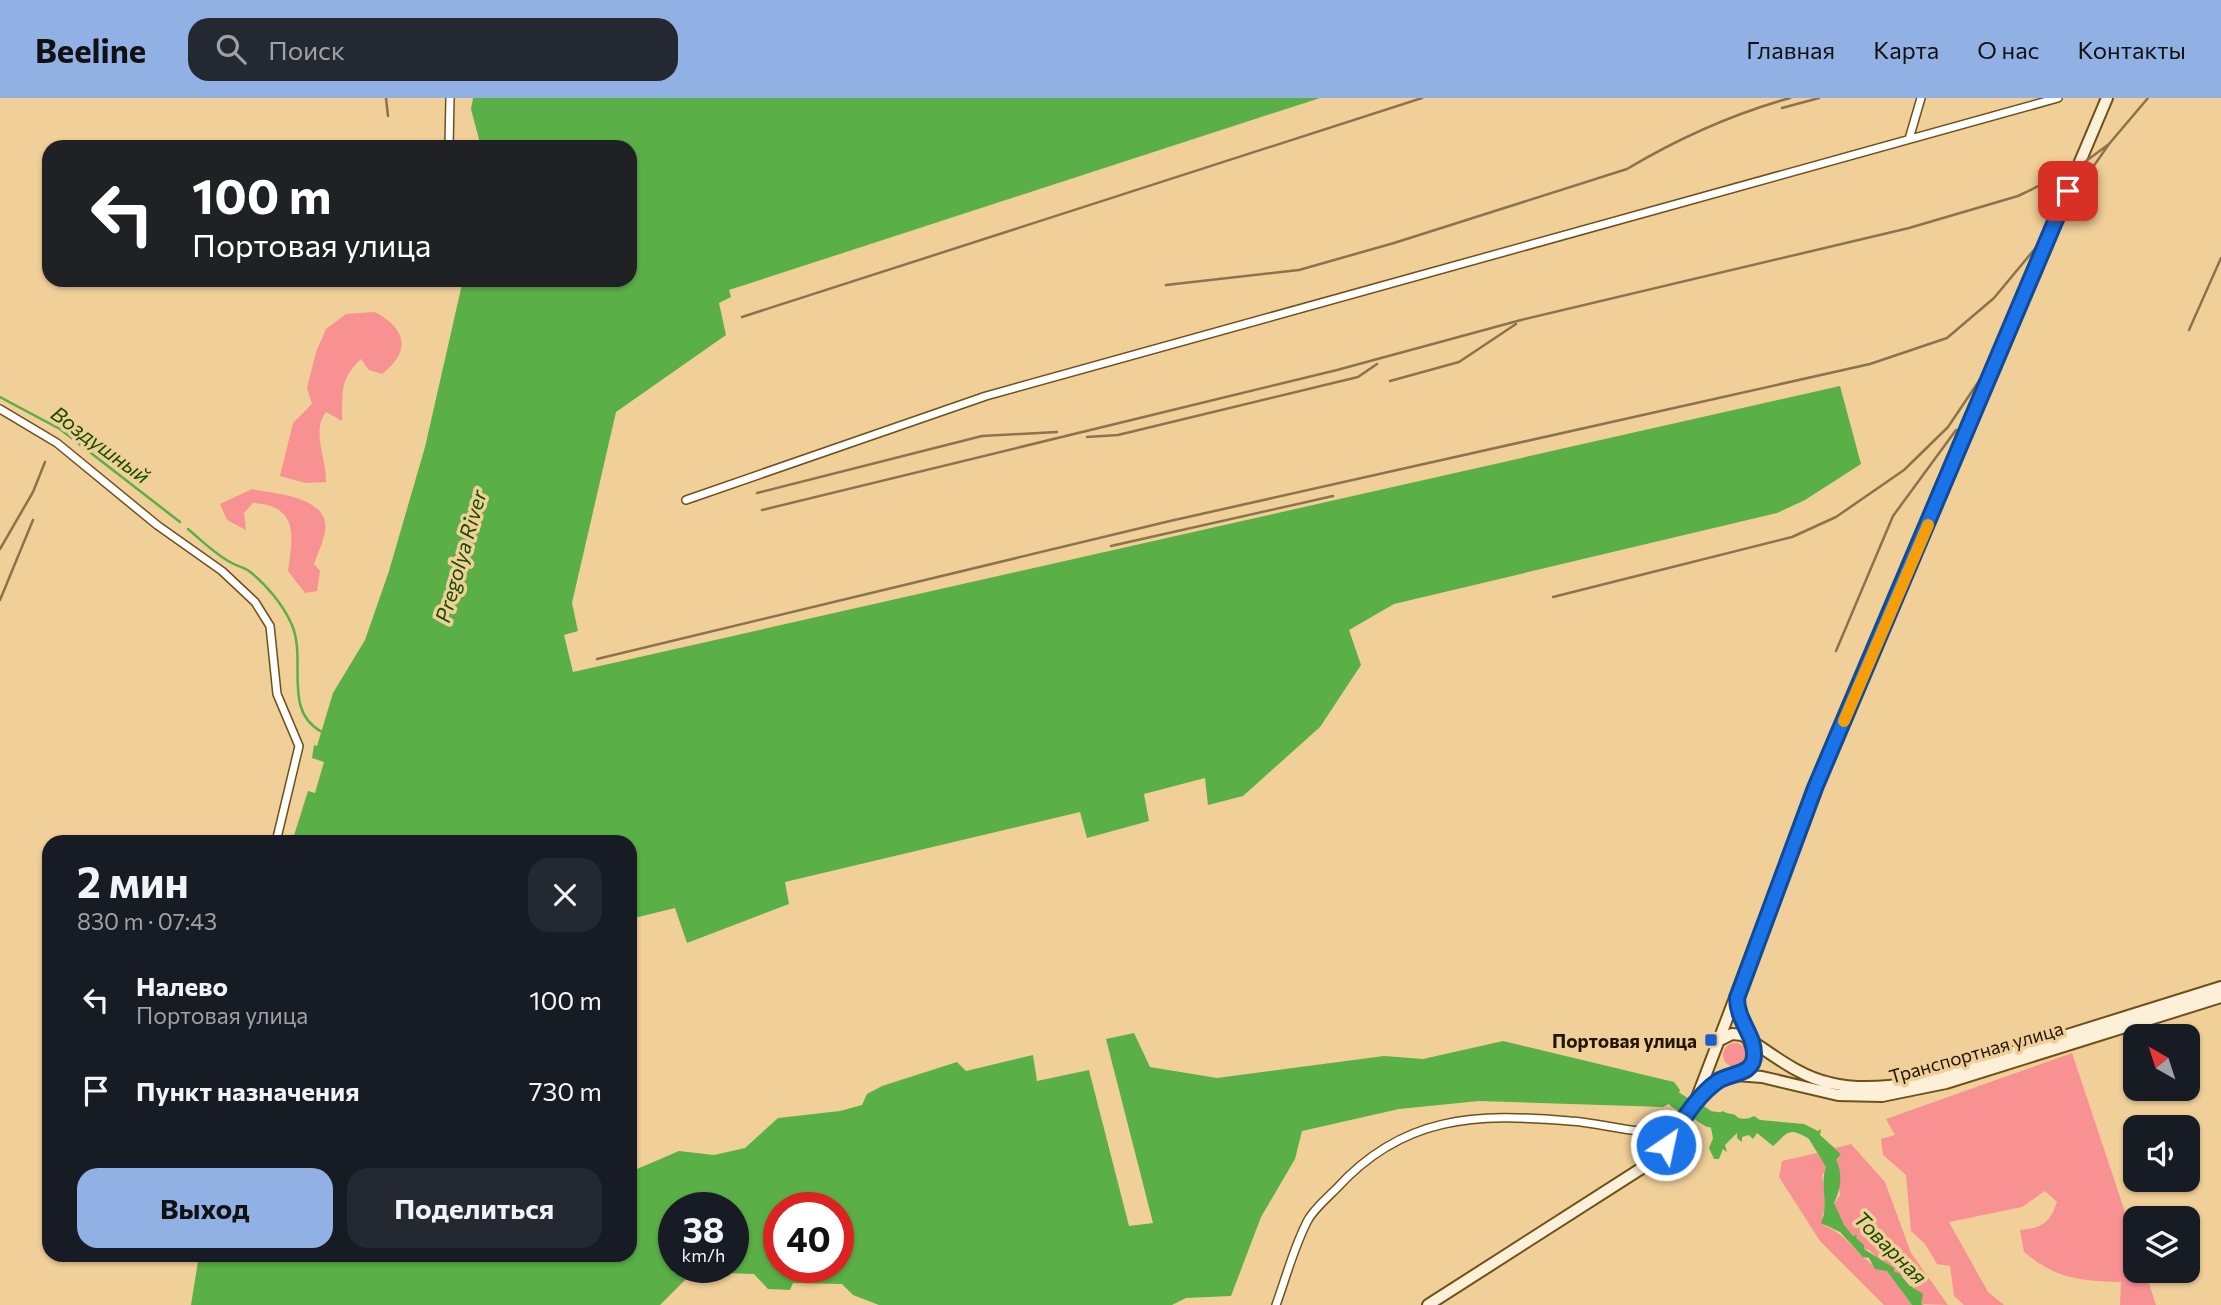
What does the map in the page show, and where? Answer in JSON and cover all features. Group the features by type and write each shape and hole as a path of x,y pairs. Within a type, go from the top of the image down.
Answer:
{"main road":[{"path":"1428,1305 1653,1161 1696,1100 1714,1060 1815,788 2107,98"},
{"name":"Транспортная улица","path":"1720,1040 1735,1034 1817,1080 1860,1087 1891,1084 1945,1073 2221,988"},
{"name":"Транспортная улица","path":"1732,1075 1762,1077 1838,1095 1882,1096 1946,1083 2221,997"},
{"path":"1696,1100 1753,1060 1751,1041 1741,1023 1737,998"},
{"path":"1714,1060 1732,1075"}],"street":[{"path":"449,140 450,98"},
{"path":"1909,139 1921,98"},
{"path":"686,500 986,396 2058,98"},
{"path":"0,409 57,443 157,525 222,571 255,602 270,626 278,694 298,741 298,755 278,835"},
{"path":"1276,1305 1308,1219 1345,1178 1394,1139 1440,1123 1466,1119 1570,1121 1653,1134 1678,1128"}],"shaded area":[{"path":"375,312 399,333 401,348 398,357 382,374 369,370 361,359 346,380 342,421 326,412 320,428 320,437 326,482 305,483 280,476 293,423 312,404 307,388 316,352 326,329 346,314"},
{"path":"252,489 287,495 311,504 325,520 322,544 314,564 320,571 317,591 305,593 288,571 290,525 279,510 253,503 244,513 246,530 227,520 220,504"},
{"path":"1735,1043 1744,1046 1747,1055 1744,1064 1735,1067 1726,1064 1723,1055 1726,1046"},
{"path":"2072,1053 2123,1206 2123,1283 2149,1283 2156,1305 2120,1305 2121,1282 2069,1277 2047,1268 2024,1252 2020,1230 2034,1228 2048,1220 2057,1202 2045,1191 2022,1207 1949,1222 1988,1292 2004,1305 1964,1305 1954,1296 1950,1266 1937,1264 1925,1244 1911,1231 1906,1175 1883,1155 1881,1139 1895,1135 1886,1119"},
{"path":"1851,1144 1885,1182 1911,1253 1948,1305 1921,1304 1918,1292 1905,1277 1893,1273 1869,1250 1864,1249 1843,1225 1834,1204 1840,1195 1836,1160 1841,1154 1835,1148"},
{"path":"1817,1153 1827,1167 1822,1176 1827,1207 1822,1215 1825,1226 1842,1236 1871,1264 1887,1271 1912,1305 1884,1305 1820,1241 1779,1177 1782,1161"}],"water":[{"name":"Pregolya River","path":"473,98 1320,98 729,290 731,297 719,303 726,335 616,412 572,603 578,631 564,635 573,672 1840,386 1861,464 1805,500 1777,513 1394,604 1349,630 1361,665 1320,727 1243,796 1208,805 1205,778 1144,794 1149,821 1087,838 1080,812 785,882 789,904 687,943 675,908 637,917 637,835 294,835 308,791 315,793 324,762 312,758 314,745 317,746 333,693 365,640 389,571 425,447 461,287 637,287 637,140 479,140 471,109"},
{"path":"1134,1033 1150,1067 1217,1078 1384,1056 1423,1059 1503,1041 1674,1082 1680,1090 1676,1100 1663,1107 1479,1101 1399,1109 1302,1131 1295,1159 1261,1217 1231,1296 1186,1298 1172,1305 879,1305 853,1295 842,1284 793,1283 790,1290 768,1289 754,1274 749,1274 749,1192 658,1192 658,1283 682,1283 660,1305 191,1305 198,1262 637,1262 637,1169 679,1151 714,1155 745,1148 778,1118 840,1111 862,1105 867,1094 882,1086 957,1062 966,1071 1033,1055 1037,1081 1089,1070 1129,1226 1153,1223 1106,1039"},
{"path":"1722,1111 1742,1119 1754,1116 1760,1120 1804,1124 1818,1131 1821,1129 1820,1135 1841,1154 1836,1160 1840,1170 1840,1182 1834,1203 1844,1225 1853,1236 1857,1235 1856,1238 1864,1245 1864,1249 1894,1268 1894,1272 1899,1273 1909,1285 1923,1294 1921,1304 1924,1305 1912,1305 1887,1271 1875,1269 1869,1258 1863,1257 1840,1232 1821,1223 1825,1208 1826,1167 1809,1139 1792,1132 1773,1146 1757,1133 1753,1139 1749,1135 1742,1137 1742,1142 1737,1138 1737,1133 1725,1145 1727,1152 1723,1149 1719,1159 1714,1159 1709,1148 1713,1138 1710,1123"}],"waterway":[{"name":"Воздушный","path":"0,397 60,429 180,522"},
{"name":"Воздушный","path":"188,529 219,555 255,576 284,610 296,639 299,698 303,711 310,723 322,732"},
{"name":"Товарная","path":"1676,1100 1684,1105"},
{"name":"Товарная","path":"1698,1112 1709,1119 1731,1122"}],"railway":[{"path":"386,98 388,116"},
{"path":"742,317 1422,98"},
{"path":"1166,285 1299,270 1394,243 1627,169 1707,128 1790,98"},
{"path":"1782,108 1819,98"},
{"path":"762,510 1337,370 1521,320 1909,228 2018,196 2078,167 2109,144 2148,98"},
{"path":"597,659 1170,521 1870,364 1947,338 1994,298 2043,239 2109,144"},
{"path":"1983,377 2037,255"},
{"path":"2189,330 2221,258"},
{"path":"1390,381 1459,362 1516,324"},
{"path":"1087,437 1118,435 1358,377 1377,364"},
{"path":"1553,597 1792,537 1836,517 1904,470 1948,427 1987,369"},
{"path":"1836,651 1893,516 1956,430"},
{"path":"757,493 982,436 1057,432"},
{"path":"0,549 33,492 45,462"},
{"path":"1111,546 1333,496"},
{"path":"0,600 33,520"}],"slow traffic":[{"path":"1844,721 1928,525"}],"place":[{"name":"Портовая улица","path":"1711,1040"}],"route":[{"path":"1666,1145 1696,1100 1728,1075 1745,1071 1753,1060 1754,1048 1741,1023 1737,998 1815,788 2001,355 2068,191"}]}
